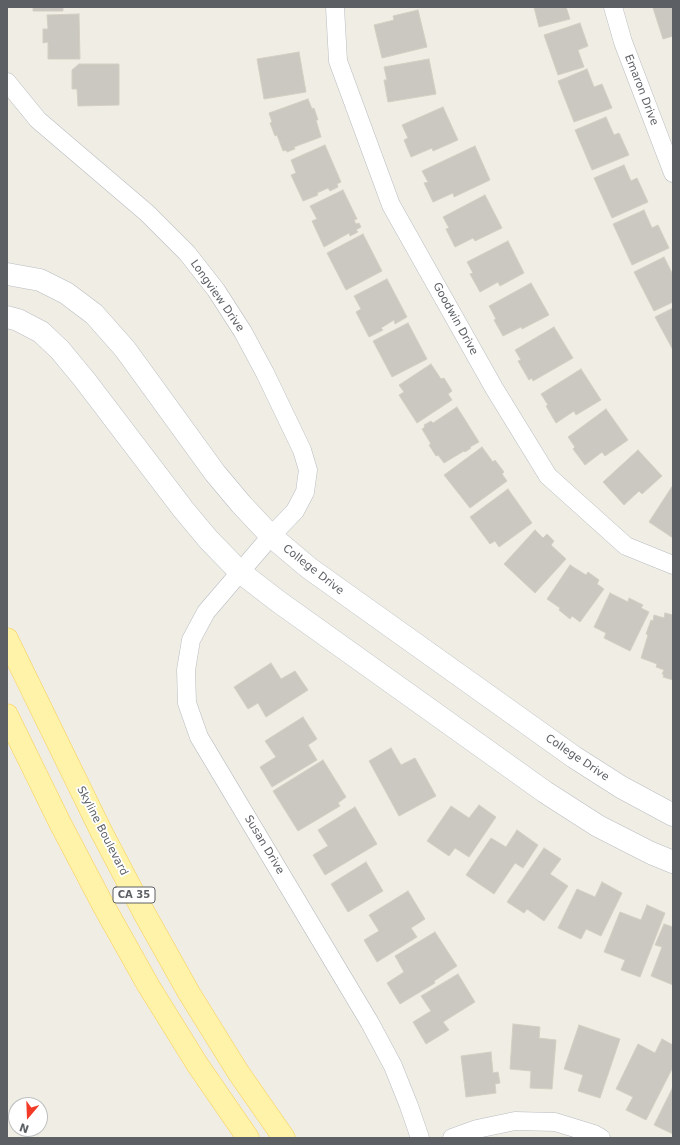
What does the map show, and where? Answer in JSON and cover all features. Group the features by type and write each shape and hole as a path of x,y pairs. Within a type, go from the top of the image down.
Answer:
{"main road":[{"name":"Skyline Boulevard","path":"7,639 98,824 143,911 189,993 238,1072 284,1138"},
{"name":"CA 35","path":"7,714 60,823 148,985 197,1064 248,1138"}],"street":[{"name":"Goodwin Drive","path":"335,7 338,61 391,205 494,388 548,476 626,546 673,565"},
{"name":"Emaron Drive","path":"613,7 623,42 673,173"},
{"name":"Longview Drive","path":"7,82 38,120 148,213 187,253 216,290 243,332 265,373 302,450 308,470 305,492 295,511 255,555"},
{"name":"College Drive","path":"7,274 40,280 66,293 94,314 125,349 215,473 241,504 271,536 309,568 574,757 621,787 673,815"},
{"path":"7,317 18,320 41,332 60,350 84,379 183,509 208,539 240,572 279,602 544,792 598,826 650,853 673,862"},
{"name":"Susan Drive","path":"255,555 206,612 191,640 186,670 187,703 199,737 373,1029 393,1066 420,1138"},
{"path":"452,1138 477,1129 515,1121 555,1122 594,1134 601,1138"}],"building":[{"path":"33,7 63,7 63,11 33,11"},
{"path":"534,7 566,7 570,19 539,27"},
{"path":"673,7 673,36 663,39 653,8"},
{"path":"418,10 427,47 382,58 374,25 394,20 393,16"},
{"path":"79,14 80,59 48,59 48,42 43,43 43,29 48,29 47,15"},
{"path":"580,23 588,46 578,50 584,67 558,75 544,35"},
{"path":"299,52 306,92 264,99 257,59"},
{"path":"429,59 436,94 388,102 384,80 387,80 384,67"},
{"path":"79,64 119,64 119,105 78,106 77,89 72,89 72,70"},
{"path":"587,69 594,87 602,84 612,108 574,122 558,81"},
{"path":"308,99 312,109 314,108 321,137 294,147 295,149 287,152 286,150 283,151 277,135 275,136 270,123 272,122 269,113"},
{"path":"443,107 458,140 433,151 432,148 411,157 404,140 408,138 402,125"},
{"path":"606,117 614,135 619,133 629,155 592,170 575,130"},
{"path":"325,145 341,182 337,184 338,187 330,191 328,188 317,193 318,195 303,201 291,175 296,173 291,160"},
{"path":"475,146 490,180 454,197 453,193 433,202 424,183 428,182 422,171"},
{"path":"624,165 631,181 637,178 648,202 612,218 594,178"},
{"path":"343,190 357,219 354,220 356,224 359,223 361,227 356,230 358,232 350,236 349,233 324,247 312,221 317,219 310,206"},
{"path":"485,195 502,228 475,241 473,238 455,247 446,229 449,228 443,217"},
{"path":"644,210 652,228 658,225 669,248 632,265 613,224"},
{"path":"363,234 382,271 346,290 327,253"},
{"path":"508,241 524,273 500,286 498,282 480,292 470,274 473,273 467,262"},
{"path":"664,257 673,273 673,302 654,311 634,272"},
{"path":"387,279 407,317 395,324 394,320 381,328 383,330 369,337 356,312 361,309 354,296"},
{"path":"531,283 549,315 522,329 521,327 503,336 494,320 496,319 489,306"},
{"path":"673,308 673,350 655,317"},
{"path":"408,323 427,359 392,377 373,341"},
{"path":"554,327 573,358 533,381 532,378 529,380 518,361 521,360 515,350"},
{"path":"431,364 441,379 444,378 452,391 448,394 452,400 417,423 399,395 404,392 399,385"},
{"path":"581,369 601,400 576,415 574,411 556,423 541,394"},
{"path":"457,407 479,442 465,452 464,451 444,463 438,455 436,456 422,429 425,427 424,425 431,421 433,423"},
{"path":"606,409 628,440 605,456 602,452 585,465 573,449 575,447 568,437"},
{"path":"482,447 493,462 495,460 504,472 502,474 507,481 470,508 444,475"},
{"path":"638,450 662,476 642,494 639,491 624,505 603,482"},
{"path":"673,485 673,538 649,522"},
{"path":"508,489 532,523 499,547 495,541 490,544 470,517"},
{"path":"535,530 543,538 547,534 554,541 551,545 566,559 535,593 504,564"},
{"path":"570,565 586,575 588,572 599,580 597,584 604,589 580,622 572,616 570,619 559,610 560,608 547,599"},
{"path":"610,593 628,602 629,598 643,605 641,608 649,612 630,651 604,638 606,633 594,627"},
{"path":"665,613 673,615 673,680 663,677 664,675 662,674 664,670 656,667 657,664 641,658 648,635 646,634 651,620 653,621 654,615 664,618"},
{"path":"271,663 281,679 295,671 308,690 266,717 258,703 248,709 234,687"},
{"path":"303,717 317,739 308,745 317,760 272,787 260,767 276,757 265,741"},
{"path":"391,748 401,765 415,758 436,796 399,816 369,761"},
{"path":"323,760 346,797 338,803 340,806 298,831 273,791"},
{"path":"479,805 496,817 469,857 455,848 449,856 427,841 451,806 469,818"},
{"path":"355,807 377,844 325,875 313,855 328,846 318,830"},
{"path":"517,830 538,845 523,868 515,863 494,894 466,875 491,838 506,847"},
{"path":"544,848 561,859 550,874 568,886 544,921 527,909 524,913 507,902"},
{"path":"366,862 383,891 348,912 331,884"},
{"path":"602,882 622,893 601,936 586,929 581,939 558,928 577,889 595,897"},
{"path":"408,891 425,919 411,928 417,937 377,962 364,940 379,931 369,915"},
{"path":"647,905 665,913 640,977 621,970 625,960 604,952 620,912 641,920"},
{"path":"664,924 673,927 673,985 651,976 662,947 655,945"},
{"path":"435,932 457,966 434,981 435,983 400,1004 387,983 404,972 395,956"},
{"path":"458,974 475,1002 443,1022 449,1030 426,1044 413,1022 431,1011 421,996"},
{"path":"513,1024 540,1027 539,1038 556,1040 552,1089 530,1088 531,1071 510,1069"},
{"path":"579,1025 620,1039 600,1098 578,1091 583,1075 564,1069"},
{"path":"662,1039 673,1045 673,1067 646,1120 626,1110 633,1097 616,1089 638,1044 655,1053"},
{"path":"491,1052 493,1073 498,1072 500,1083 495,1084 496,1093 466,1097 461,1056"},
{"path":"673,1087 673,1134 654,1125"}]}
